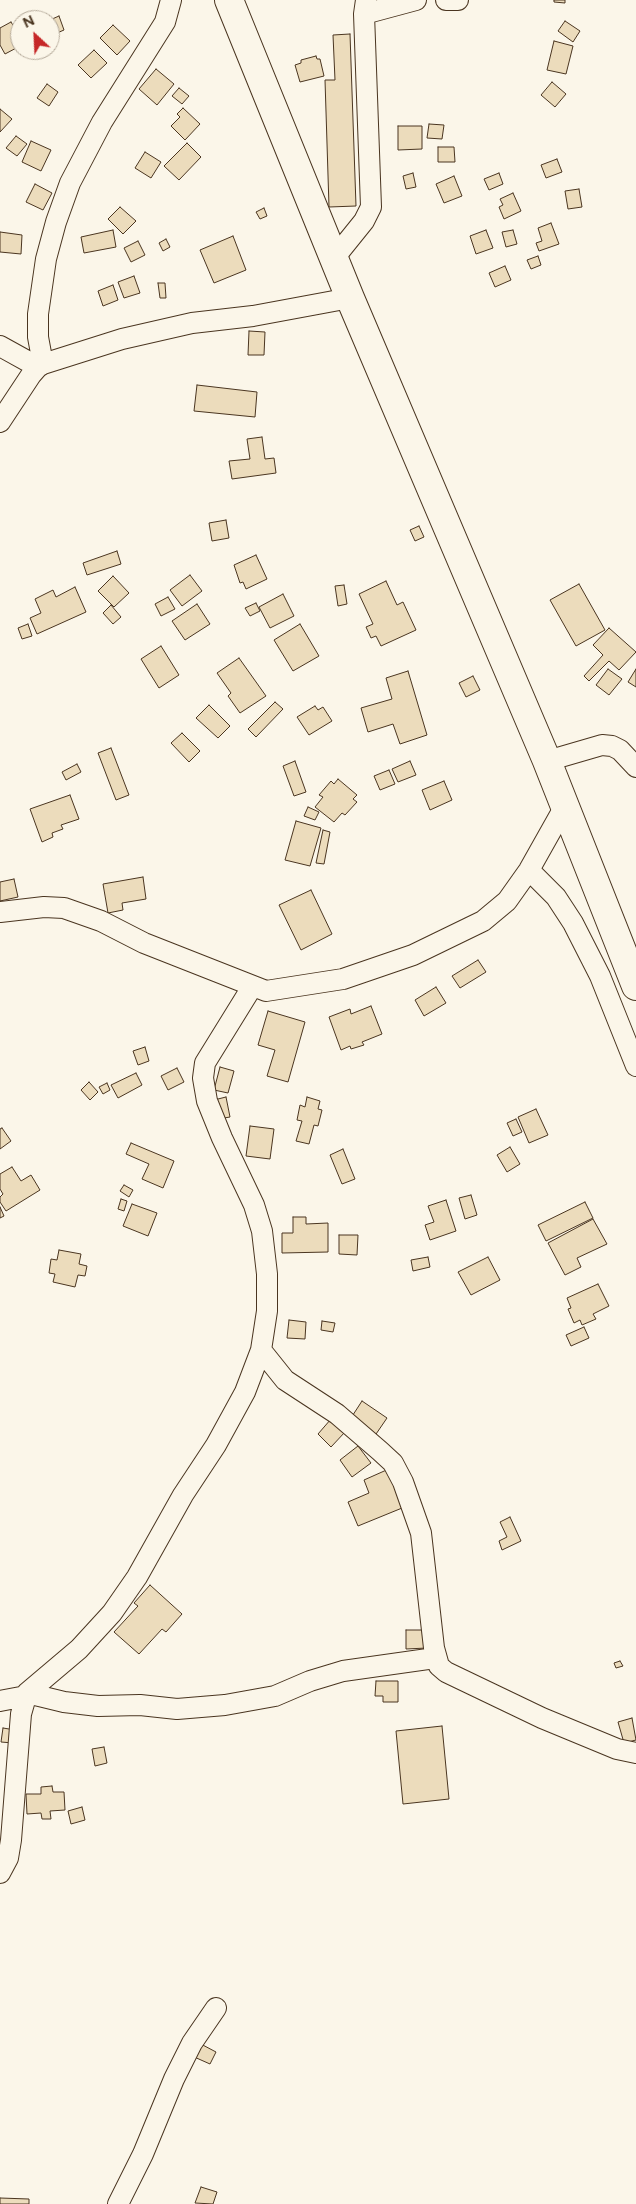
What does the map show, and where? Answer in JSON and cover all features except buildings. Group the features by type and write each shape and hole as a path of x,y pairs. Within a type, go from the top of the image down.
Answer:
{"highway":[{"path":"229,0 335,257 350,298 547,761 636,986"}],"street":[{"path":"41,365 38,314 46,258 56,222 70,183 88,148 102,122 165,22 171,0"},
{"path":"335,257 364,221 371,207 365,7 416,0"},
{"path":"446,0 458,0"},
{"path":"0,422 41,365 122,339 183,325 253,316 350,298"},
{"path":"0,346 41,365"},
{"path":"547,761 602,745 612,746 620,750 636,767"},
{"path":"0,912 44,907 64,908 101,921 144,943 266,991 343,979 413,955 483,921 507,901 529,870 565,806"},
{"path":"529,870 556,897 574,922 600,976 636,1066"},
{"path":"0,1873 8,1858 11,1840 20,1729 27,1695 80,1649 112,1613 137,1577 183,1495 216,1445 245,1392 261,1350 267,1311 262,1231 254,1205 222,1138 208,1101 203,1078 205,1063 252,987"},
{"path":"261,1350 285,1380 337,1414 380,1451 396,1470 412,1502 421,1533 436,1658 440,1666 446,1672 542,1718 617,1749 636,1753"},
{"path":"0,1701 27,1695 98,1706 140,1705 177,1709 275,1696 310,1681 344,1671 436,1658"},
{"path":"118,2204 143,2154 174,2079 192,2043 216,2008"}]}
